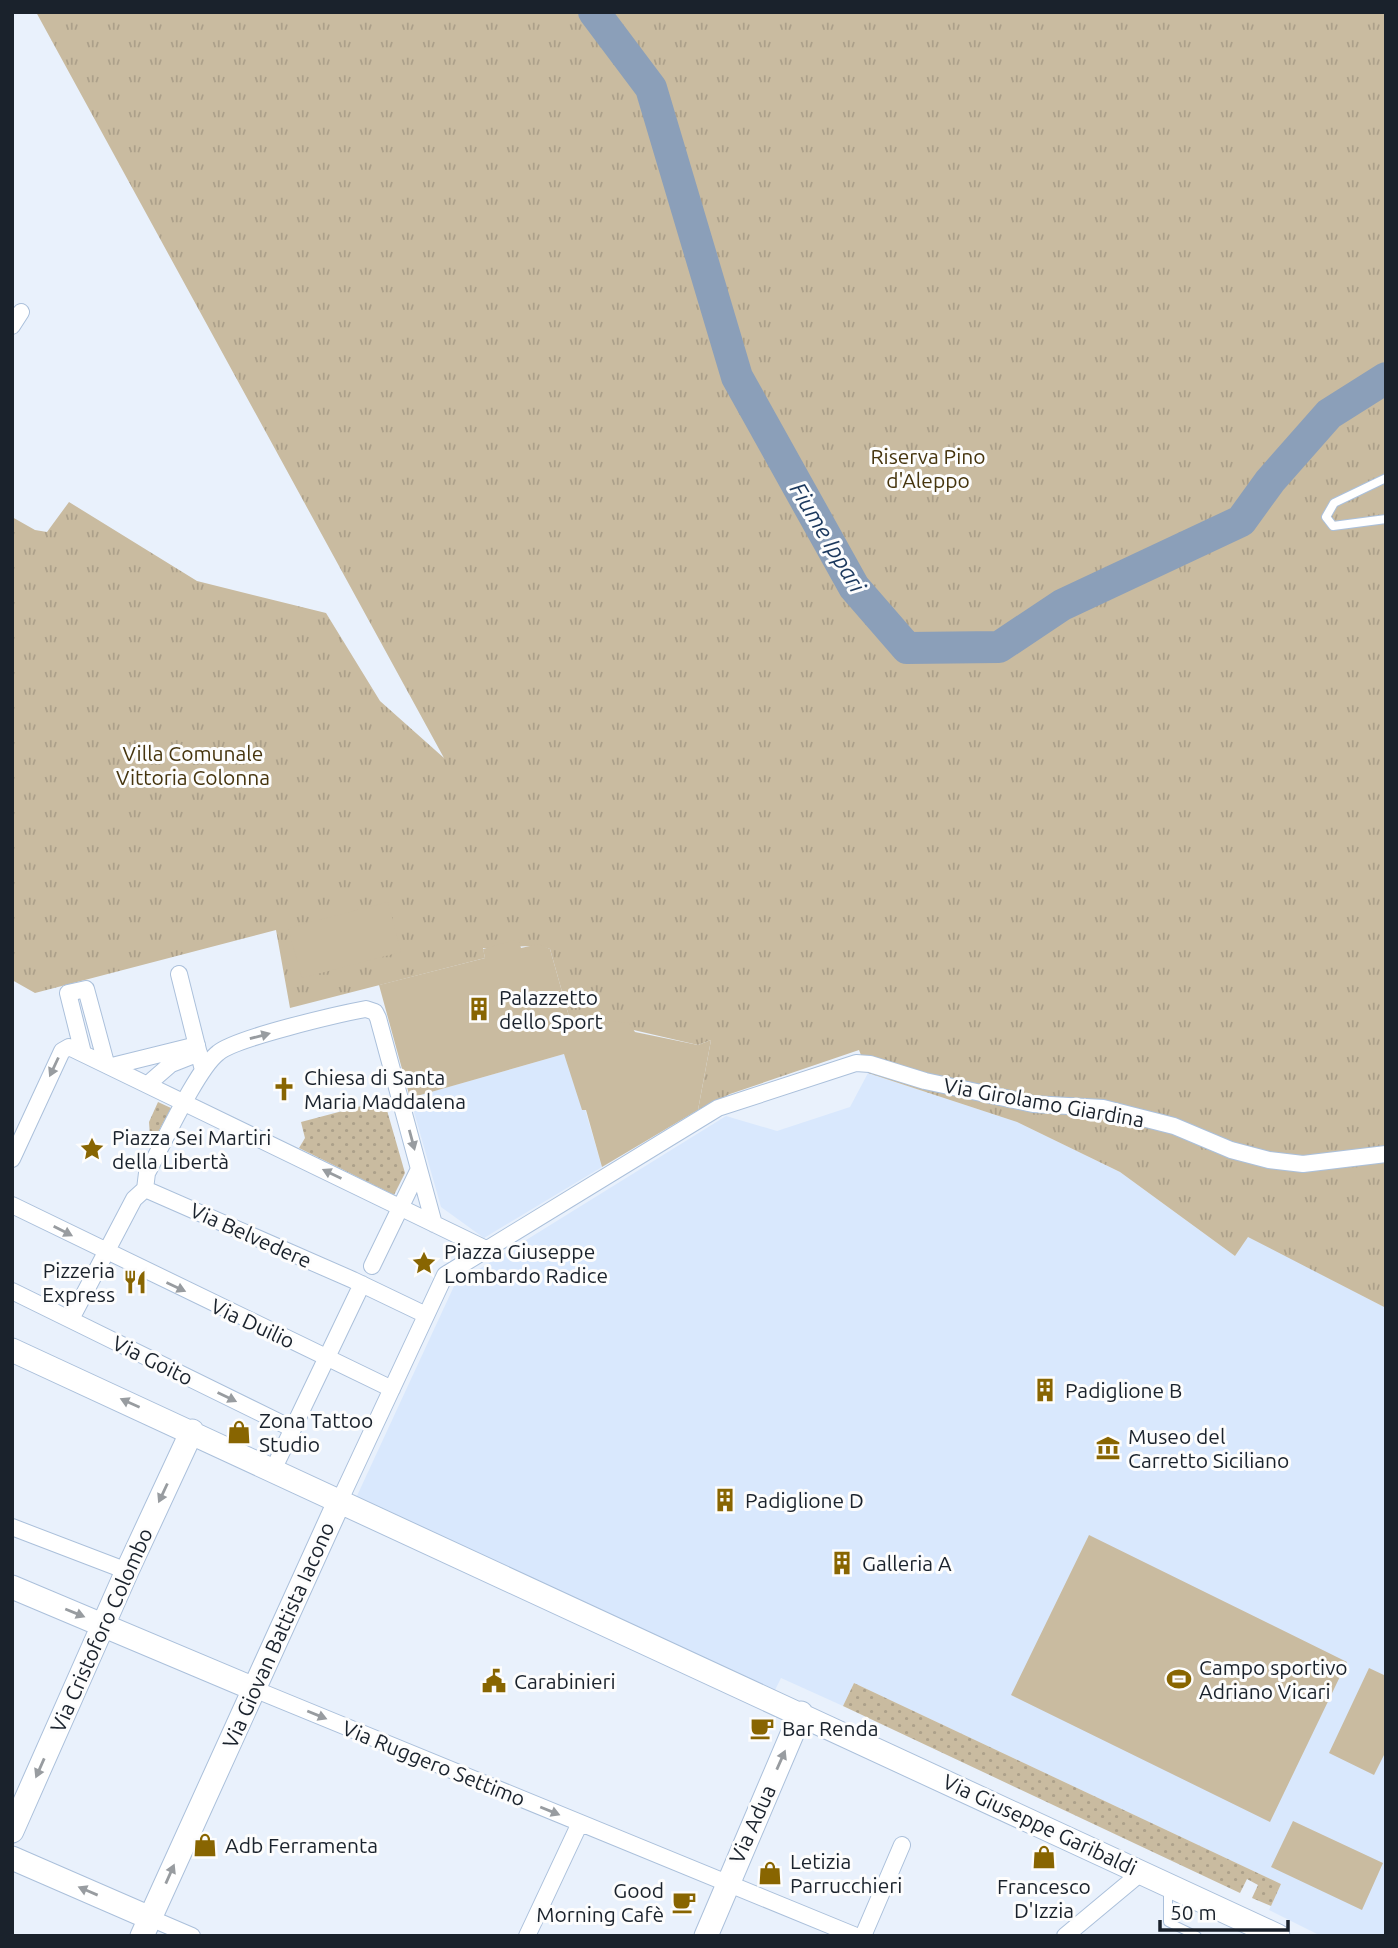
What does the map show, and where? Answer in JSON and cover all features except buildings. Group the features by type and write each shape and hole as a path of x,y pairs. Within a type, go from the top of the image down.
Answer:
{"main road":[{"path":"12,1350 192,1431"},
{"name":"Via Giuseppe Garibaldi","path":"192,1431 339,1502 1143,1871 1271,1934"},
{"name":"Via Cristoforo Colombo","path":"12,1830 192,1431"},
{"name":"Via Giovan Battista Iacono","path":"146,1927 339,1502"},
{"name":"Via Ruggero Settimo","path":"12,1587 254,1689"},
{"name":"Via Adua","path":"706,1936 727,1881 802,1713"},
{"path":"12,1858 146,1927"}],"street":[{"path":"71,1319 107,1257 134,1199 147,1190 147,1173 190,1105 200,1056 179,974"},
{"path":"83,1053 68,993 86,989 109,1065"},
{"path":"109,1065 217,1053 230,1045 363,1009 372,1010 378,1018 434,1224"},
{"path":"12,1159 62,1051 69,1046 400,1203 434,1224 488,1247"},
{"path":"148,1084 171,1064 200,1056"},
{"name":"Via Girolamo Giardina","path":"426,1315 445,1275 718,1108 856,1063 870,1064 925,1081 1033,1104 1103,1108 1174,1126 1231,1150 1269,1160 1303,1164 1386,1154"},
{"path":"372,1266 400,1203 419,1169"},
{"name":"Via Belvedere","path":"147,1190 358,1282 426,1315"},
{"name":"Via Duilio","path":"12,1205 107,1257 392,1389"},
{"path":"273,1470 353,1304 358,1282"},
{"name":"Via Goito","path":"12,1290 293,1429"},
{"name":"Via Giovan Battista Iacono","path":"339,1502 426,1315"},
{"path":"12,1527 127,1571"},
{"name":"Via Ruggero Settimo","path":"254,1689 856,1936"},
{"path":"527,1936 580,1823"},
{"path":"863,1936 902,1845"},
{"path":"1065,1936 1143,1871"},
{"path":"146,1927 192,1936"}],"lane":[{"path":"1386,478 1334,503 1325,517 1333,526 1342,527 1386,519"},
{"path":"1168,1883 1168,1922 1197,1936"}],"shaded area":[{"path":"564,1054 585,1109 602,1167 484,1238 441,1207 410,1098"},
{"path":"868,1073 1017,1122 1120,1172 1235,1256 1248,1236 1386,1308 1386,1936 1321,1936 1269,1910 1281,1884 854,1683 843,1706 781,1678 775,1690 356,1498 455,1284 726,1116 777,1131 850,1107"}],"green space":[{"name":"Riserva Pino d'Aleppo","path":"36,12 1386,12 1386,1308 1248,1237 1235,1256 1120,1172 1017,1122 868,1073 859,1050 730,1094 698,1110 711,1040 698,1045 582,1018 570,1020 550,949 544,947 483,948 485,958 290,1008 276,930 35,993 12,980 12,517 35,530 47,532 69,502 197,581 326,613 380,701 444,758"},
{"path":"388,902 401,952 302,978 288,928"},
{"path":"518,939 521,948 539,944 550,949 570,1020 582,1018 629,1023 635,1032 698,1045 711,1040 698,1110 602,1167 586,1110 582,1110 564,1054 410,1098 379,985 485,958 483,949"},
{"path":"384,1100 405,1173 394,1195 299,1148 305,1138 301,1122"},
{"path":"158,1102 171,1108 155,1138 150,1136 149,1122"},
{"name":"Campo sportivo Adriano Vicari","path":"1089,1535 1347,1662 1270,1822 1011,1695"},
{"path":"1369,1668 1386,1676 1386,1751 1374,1775 1329,1753"},
{"path":"854,1683 1281,1884 1271,1906 1252,1898 1258,1885 1247,1879 1240,1893 843,1706"},
{"path":"1293,1821 1383,1863 1362,1910 1271,1867"}],"waterway":[{"name":"Fiume Ippari","path":"594,12 651,88 737,377 854,587 907,648 999,647 1062,605 1241,521 1270,481 1329,414 1386,378"}],"place":[{"name":"Palazzetto dello Sport","path":"479,1009"},
{"name":"Chiesa di Santa Maria Maddalena","path":"284,1089"},
{"name":"Piazza Sei Martiri della Libertà","path":"92,1149"},
{"name":"Piazza Giuseppe Lombardo Radice","path":"424,1263"},
{"name":"Pizzeria Express","path":"135,1282"},
{"name":"Padiglione B","path":"1045,1390"},
{"name":"Zona Tattoo Studio","path":"239,1432"},
{"name":"Museo del Carretto Siciliano","path":"1108,1448"},
{"name":"Padiglione D","path":"725,1500"},
{"name":"Galleria A","path":"842,1563"},
{"name":"Campo sportivo Adriano Vicari","path":"1179,1679"},
{"name":"Carabinieri","path":"494,1681"},
{"name":"Bar Renda","path":"762,1728"},
{"name":"Adb Ferramenta","path":"205,1845"},
{"name":"Francesco D'Izzia","path":"1044,1857"},
{"name":"Letizia Parrucchieri","path":"770,1873"},
{"name":"Good Morning Cafè","path":"684,1902"}],"park label":[{"name":"Villa Comunale Vittoria Colonna","path":"193,765"}]}
